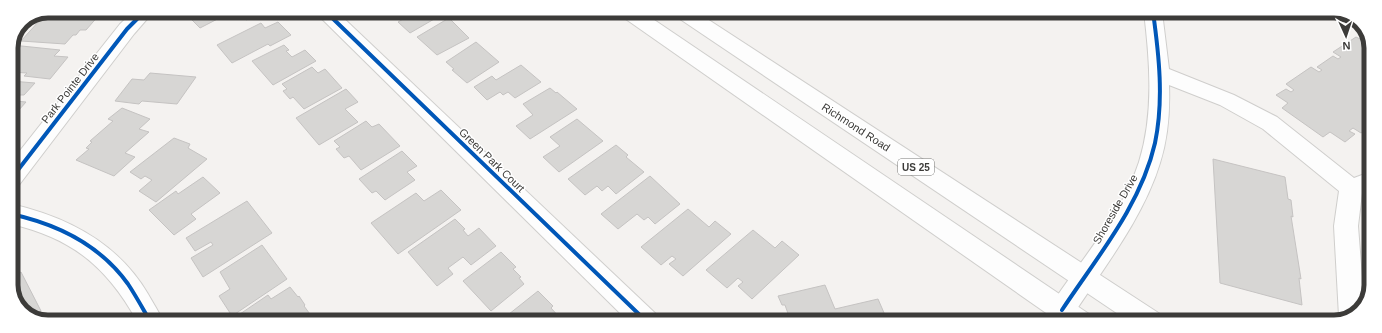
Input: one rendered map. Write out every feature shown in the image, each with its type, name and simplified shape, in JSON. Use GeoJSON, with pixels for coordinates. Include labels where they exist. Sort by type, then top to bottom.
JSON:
{"type":"FeatureCollection","features":[{"type":"Feature","properties":{"kind":"main road","name":"Park Pointe Drive"},"geometry":{"type":"LineString","coordinates":[[18,169],[127,29],[138,18]]}},
{"type":"Feature","properties":{"kind":"main road","name":"Green Park Court"},"geometry":{"type":"LineString","coordinates":[[332,18],[640,315]]}},
{"type":"Feature","properties":{"kind":"main road"},"geometry":{"type":"LineString","coordinates":[[637,18],[1070,315]]}},
{"type":"Feature","properties":{"kind":"main road","name":"Richmond Road"},"geometry":{"type":"LineString","coordinates":[[692,18],[1141,315]]}},
{"type":"Feature","properties":{"kind":"main road","name":"Shoreside Drive"},"geometry":{"type":"LineString","coordinates":[[1062,310],[1116,228],[1131,203],[1145,174],[1156,137],[1160,110],[1160,73],[1153,18]]}},
{"type":"Feature","properties":{"kind":"main road"},"geometry":{"type":"LineString","coordinates":[[1160,73],[1227,100],[1270,123],[1361,184],[1346,226],[1352,309]]}},
{"type":"Feature","properties":{"kind":"main road"},"geometry":{"type":"LineString","coordinates":[[18,216],[62,229],[87,244],[106,260],[125,280],[146,315]]}},
{"type":"Feature","properties":{"kind":"building"},"geometry":{"type":"Polygon","coordinates":[[[96,18],[86,30],[80,30],[65,44],[21,41],[41,19],[96,18]]]}},
{"type":"Feature","properties":{"kind":"building"},"geometry":{"type":"Polygon","coordinates":[[[190,18],[219,18],[200,28],[190,18]]]}},
{"type":"Feature","properties":{"kind":"building"},"geometry":{"type":"Polygon","coordinates":[[[405,18],[436,18],[410,33],[398,22],[405,18]]]}},
{"type":"Feature","properties":{"kind":"building"},"geometry":{"type":"Polygon","coordinates":[[[449,18],[469,38],[437,55],[417,37],[449,18]]]}},
{"type":"Feature","properties":{"kind":"building"},"geometry":{"type":"Polygon","coordinates":[[[278,22],[291,35],[270,46],[268,44],[232,63],[217,45],[261,23],[265,28],[278,22]]]}},
{"type":"Feature","properties":{"kind":"building"},"geometry":{"type":"Polygon","coordinates":[[[1356,37],[1363,40],[1364,46],[1364,131],[1361,133],[1353,128],[1349,131],[1355,134],[1345,142],[1330,132],[1323,137],[1282,108],[1288,103],[1276,95],[1286,89],[1291,92],[1294,90],[1286,84],[1311,67],[1319,72],[1322,70],[1317,67],[1333,56],[1338,59],[1341,57],[1333,52],[1356,37]]]}},
{"type":"Feature","properties":{"kind":"building"},"geometry":{"type":"Polygon","coordinates":[[[476,42],[499,62],[467,83],[452,70],[454,69],[446,62],[476,42]]]}},
{"type":"Feature","properties":{"kind":"building"},"geometry":{"type":"Polygon","coordinates":[[[284,45],[289,50],[286,51],[292,57],[305,50],[316,61],[273,85],[252,61],[284,45]]]}},
{"type":"Feature","properties":{"kind":"building"},"geometry":{"type":"Polygon","coordinates":[[[18,46],[60,50],[54,56],[68,57],[50,79],[24,76],[27,73],[18,72],[18,46]]]}},
{"type":"Feature","properties":{"kind":"building"},"geometry":{"type":"Polygon","coordinates":[[[521,65],[541,82],[515,98],[508,92],[503,95],[500,92],[487,100],[474,87],[492,76],[496,80],[521,65]]]}},
{"type":"Feature","properties":{"kind":"building"},"geometry":{"type":"Polygon","coordinates":[[[312,67],[318,73],[325,69],[342,88],[304,109],[293,97],[290,99],[283,91],[287,89],[282,84],[312,67]]]}},
{"type":"Feature","properties":{"kind":"building"},"geometry":{"type":"Polygon","coordinates":[[[150,73],[196,77],[177,104],[142,101],[139,104],[115,101],[132,79],[144,80],[150,73]]]}},
{"type":"Feature","properties":{"kind":"building"},"geometry":{"type":"Polygon","coordinates":[[[18,82],[35,83],[24,95],[20,95],[18,97],[18,82]]]}},
{"type":"Feature","properties":{"kind":"building"},"geometry":{"type":"Polygon","coordinates":[[[550,88],[577,109],[530,139],[516,126],[533,115],[523,104],[550,88]]]}},
{"type":"Feature","properties":{"kind":"building"},"geometry":{"type":"Polygon","coordinates":[[[346,89],[358,102],[345,109],[358,122],[319,145],[296,118],[346,89]]]}},
{"type":"Feature","properties":{"kind":"building"},"geometry":{"type":"Polygon","coordinates":[[[18,101],[26,102],[18,111],[18,101]]]}},
{"type":"Feature","properties":{"kind":"building"},"geometry":{"type":"Polygon","coordinates":[[[122,108],[150,119],[139,129],[149,132],[125,153],[135,157],[114,176],[76,160],[89,149],[86,148],[92,142],[90,141],[113,121],[108,119],[122,108]]]}},
{"type":"Feature","properties":{"kind":"building"},"geometry":{"type":"Polygon","coordinates":[[[577,119],[603,141],[559,172],[543,157],[560,146],[550,137],[577,119]]]}},
{"type":"Feature","properties":{"kind":"building"},"geometry":{"type":"Polygon","coordinates":[[[366,121],[372,127],[379,124],[400,146],[361,170],[349,156],[344,158],[336,149],[340,147],[334,141],[366,121]]]}},
{"type":"Feature","properties":{"kind":"building"},"geometry":{"type":"Polygon","coordinates":[[[174,138],[190,144],[188,148],[207,159],[156,202],[139,191],[152,180],[145,176],[141,179],[130,172],[174,138]]]}},
{"type":"Feature","properties":{"kind":"building"},"geometry":{"type":"Polygon","coordinates":[[[616,145],[628,155],[626,157],[644,172],[616,194],[608,186],[602,191],[597,186],[585,195],[568,179],[616,145]]]}},
{"type":"Feature","properties":{"kind":"building"},"geometry":{"type":"Polygon","coordinates":[[[402,151],[417,166],[407,172],[415,180],[385,200],[376,191],[372,193],[359,179],[402,151]]]}},
{"type":"Feature","properties":{"kind":"building"},"geometry":{"type":"Polygon","coordinates":[[[1213,159],[1285,177],[1288,199],[1291,200],[1293,217],[1291,216],[1301,279],[1299,278],[1302,305],[1220,283],[1213,159]]]}},
{"type":"Feature","properties":{"kind":"building"},"geometry":{"type":"Polygon","coordinates":[[[650,176],[680,204],[655,224],[648,217],[644,220],[637,214],[618,229],[601,214],[650,176]]]}},
{"type":"Feature","properties":{"kind":"building"},"geometry":{"type":"Polygon","coordinates":[[[203,177],[220,193],[191,214],[196,219],[174,235],[149,210],[176,191],[178,194],[203,177]]]}},
{"type":"Feature","properties":{"kind":"building"},"geometry":{"type":"Polygon","coordinates":[[[441,190],[461,210],[398,254],[371,223],[416,193],[424,201],[441,190]]]}},
{"type":"Feature","properties":{"kind":"building"},"geometry":{"type":"Polygon","coordinates":[[[247,201],[272,233],[203,277],[191,258],[213,245],[211,242],[195,251],[186,238],[247,201]]]}},
{"type":"Feature","properties":{"kind":"building"},"geometry":{"type":"Polygon","coordinates":[[[688,209],[709,227],[715,221],[731,234],[683,276],[669,264],[676,259],[672,256],[661,265],[641,247],[688,209]]]}},
{"type":"Feature","properties":{"kind":"building"},"geometry":{"type":"Polygon","coordinates":[[[455,219],[465,229],[463,230],[468,236],[479,228],[496,246],[471,265],[463,257],[448,268],[453,274],[437,286],[408,252],[455,219]]]}},
{"type":"Feature","properties":{"kind":"building"},"geometry":{"type":"Polygon","coordinates":[[[753,230],[775,248],[782,241],[799,255],[752,299],[738,286],[743,282],[738,278],[727,288],[706,270],[753,230]]]}},
{"type":"Feature","properties":{"kind":"building"},"geometry":{"type":"Polygon","coordinates":[[[262,245],[287,279],[231,315],[219,296],[230,289],[220,272],[262,245]]]}},
{"type":"Feature","properties":{"kind":"building"},"geometry":{"type":"Polygon","coordinates":[[[501,252],[516,267],[513,269],[521,277],[519,278],[524,284],[491,311],[463,281],[501,252]]]}},
{"type":"Feature","properties":{"kind":"building"},"geometry":{"type":"Polygon","coordinates":[[[21,272],[41,311],[38,313],[30,309],[25,305],[20,297],[18,274],[21,272]]]}},
{"type":"Feature","properties":{"kind":"building"},"geometry":{"type":"Polygon","coordinates":[[[825,285],[835,309],[878,299],[885,315],[789,315],[785,305],[782,305],[778,296],[825,285]]]}},
{"type":"Feature","properties":{"kind":"building"},"geometry":{"type":"Polygon","coordinates":[[[290,287],[298,297],[299,296],[311,315],[240,314],[268,295],[271,299],[290,287]]]}},
{"type":"Feature","properties":{"kind":"building"},"geometry":{"type":"Polygon","coordinates":[[[538,291],[553,306],[551,308],[557,315],[508,315],[538,291]]]}},
{"type":"Feature","properties":{"kind":"cycle path"},"geometry":{"type":"LineString","coordinates":[[18,170],[127,29],[138,18]]}},
{"type":"Feature","properties":{"kind":"cycle path"},"geometry":{"type":"LineString","coordinates":[[332,18],[640,315]]}},
{"type":"Feature","properties":{"kind":"cycle path"},"geometry":{"type":"LineString","coordinates":[[1062,310],[1129,208],[1149,164],[1155,142],[1159,109],[1159,77],[1154,18]]}},
{"type":"Feature","properties":{"kind":"cycle path"},"geometry":{"type":"LineString","coordinates":[[18,216],[43,223],[74,236],[101,255],[113,266],[128,284],[147,315]]}}]}
